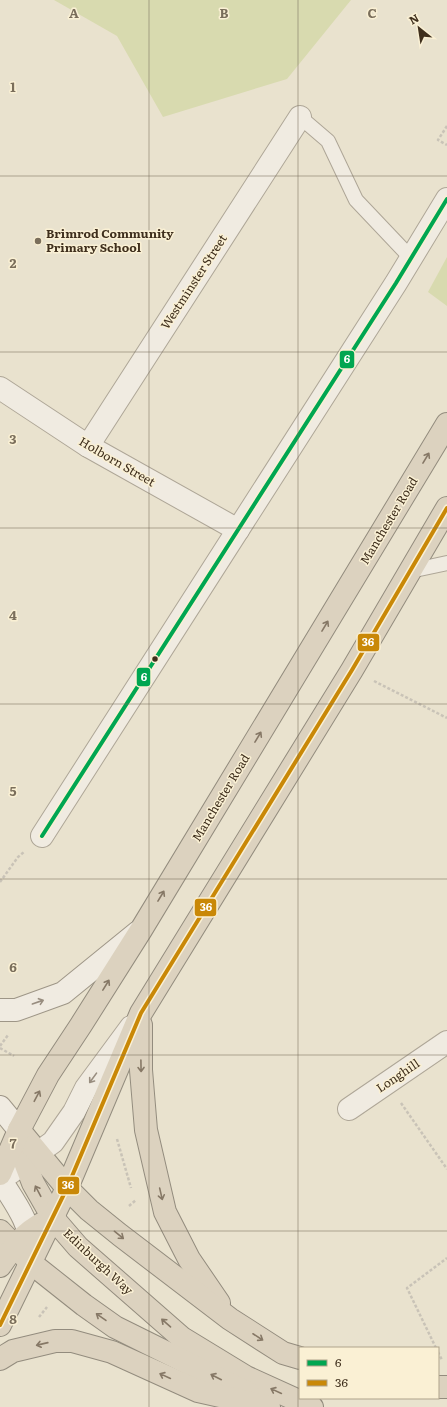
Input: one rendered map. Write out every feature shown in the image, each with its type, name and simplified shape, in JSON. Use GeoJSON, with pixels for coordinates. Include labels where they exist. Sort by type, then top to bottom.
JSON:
{"type":"FeatureCollection","features":[{"type":"Feature","properties":{"kind":"highway","name":"Manchester Road"},"geometry":{"type":"LineString","coordinates":[[0,1177],[19,1130],[48,1075],[141,930],[447,424]]}},
{"type":"Feature","properties":{"kind":"highway"},"geometry":{"type":"LineString","coordinates":[[0,1325],[67,1188],[141,1013],[352,670],[447,508]]}},
{"type":"Feature","properties":{"kind":"highway"},"geometry":{"type":"LineString","coordinates":[[141,1013],[141,1070],[146,1130],[165,1212],[189,1259],[230,1319]]}},
{"type":"Feature","properties":{"kind":"highway","name":"Edinburgh Way"},"geometry":{"type":"LineString","coordinates":[[19,1130],[32,1157],[89,1210],[124,1239],[230,1319],[283,1353],[299,1358]]}},
{"type":"Feature","properties":{"kind":"highway","name":"Edinburgh Way"},"geometry":{"type":"LineString","coordinates":[[32,1157],[33,1183],[52,1218],[78,1247],[100,1268],[182,1338],[246,1377],[312,1407]]}},
{"type":"Feature","properties":{"kind":"highway"},"geometry":{"type":"LineString","coordinates":[[0,1266],[14,1236],[52,1218],[89,1210]]}},
{"type":"Feature","properties":{"kind":"highway"},"geometry":{"type":"LineString","coordinates":[[14,1236],[31,1263],[84,1305],[115,1327],[276,1407]]}},
{"type":"Feature","properties":{"kind":"highway"},"geometry":{"type":"LineString","coordinates":[[0,1359],[13,1351],[55,1341],[72,1341],[112,1352],[198,1391],[269,1407]]}},
{"type":"Feature","properties":{"kind":"street","name":"Westminster Street"},"geometry":{"type":"LineString","coordinates":[[88,446],[300,117]]}},
{"type":"Feature","properties":{"kind":"street"},"geometry":{"type":"LineString","coordinates":[[42,836],[411,258],[447,199]]}},
{"type":"Feature","properties":{"kind":"street","name":"Holborn Street"},"geometry":{"type":"LineString","coordinates":[[0,388],[88,446],[238,530]]}},
{"type":"Feature","properties":{"kind":"street"},"geometry":{"type":"LineString","coordinates":[[0,1010],[16,1010],[63,993],[141,930]]}},
{"type":"Feature","properties":{"kind":"street"},"geometry":{"type":"LineString","coordinates":[[14,1236],[22,1214],[0,1177],[10,1173],[53,1142],[74,1112],[86,1088],[141,1013]]}},
{"type":"Feature","properties":{"kind":"street","name":"Longhill"},"geometry":{"type":"LineString","coordinates":[[349,1109],[447,1042]]}},
{"type":"Feature","properties":{"kind":"street"},"geometry":{"type":"LineString","coordinates":[[0,1107],[19,1130]]}},
{"type":"Feature","properties":{"kind":"lane"},"geometry":{"type":"LineString","coordinates":[[300,117],[328,141],[356,200],[411,258]]}},
{"type":"Feature","properties":{"kind":"lane"},"geometry":{"type":"LineString","coordinates":[[410,571],[447,563]]}},
{"type":"Feature","properties":{"kind":"path"},"geometry":{"type":"LineString","coordinates":[[447,126],[438,140],[447,145]]}},
{"type":"Feature","properties":{"kind":"path"},"geometry":{"type":"LineString","coordinates":[[352,670],[447,718]]}},
{"type":"Feature","properties":{"kind":"path"},"geometry":{"type":"LineString","coordinates":[[0,882],[18,857],[42,836]]}},
{"type":"Feature","properties":{"kind":"path"},"geometry":{"type":"LineString","coordinates":[[0,1048],[14,1056]]}},
{"type":"Feature","properties":{"kind":"path"},"geometry":{"type":"LineString","coordinates":[[387,1083],[447,1169]]}},
{"type":"Feature","properties":{"kind":"path"},"geometry":{"type":"LineString","coordinates":[[116,1138],[135,1200],[129,1206]]}},
{"type":"Feature","properties":{"kind":"path"},"geometry":{"type":"LineString","coordinates":[[436,1347],[407,1288],[447,1258]]}},
{"type":"Feature","properties":{"kind":"path"},"geometry":{"type":"LineString","coordinates":[[439,1354],[442,1360]]}},
{"type":"Feature","properties":{"kind":"green space"},"geometry":{"type":"Polygon","coordinates":[[[54,0],[351,0],[287,79],[163,117],[117,36],[54,0]]]}},
{"type":"Feature","properties":{"kind":"green space"},"geometry":{"type":"Polygon","coordinates":[[[447,257],[447,306],[428,292],[447,257]]]}},
{"type":"Feature","properties":{"kind":"transit line","name":"6"},"geometry":{"type":"LineString","coordinates":[[42,836],[396,283],[447,199]]}},
{"type":"Feature","properties":{"kind":"transit line","name":"36"},"geometry":{"type":"LineString","coordinates":[[0,1325],[67,1188],[141,1013],[352,670],[447,508]]}},
{"type":"Feature","properties":{"kind":"place","name":"Brimrod Community Primary School"},"geometry":{"type":"Point","coordinates":[38,241]}}]}
